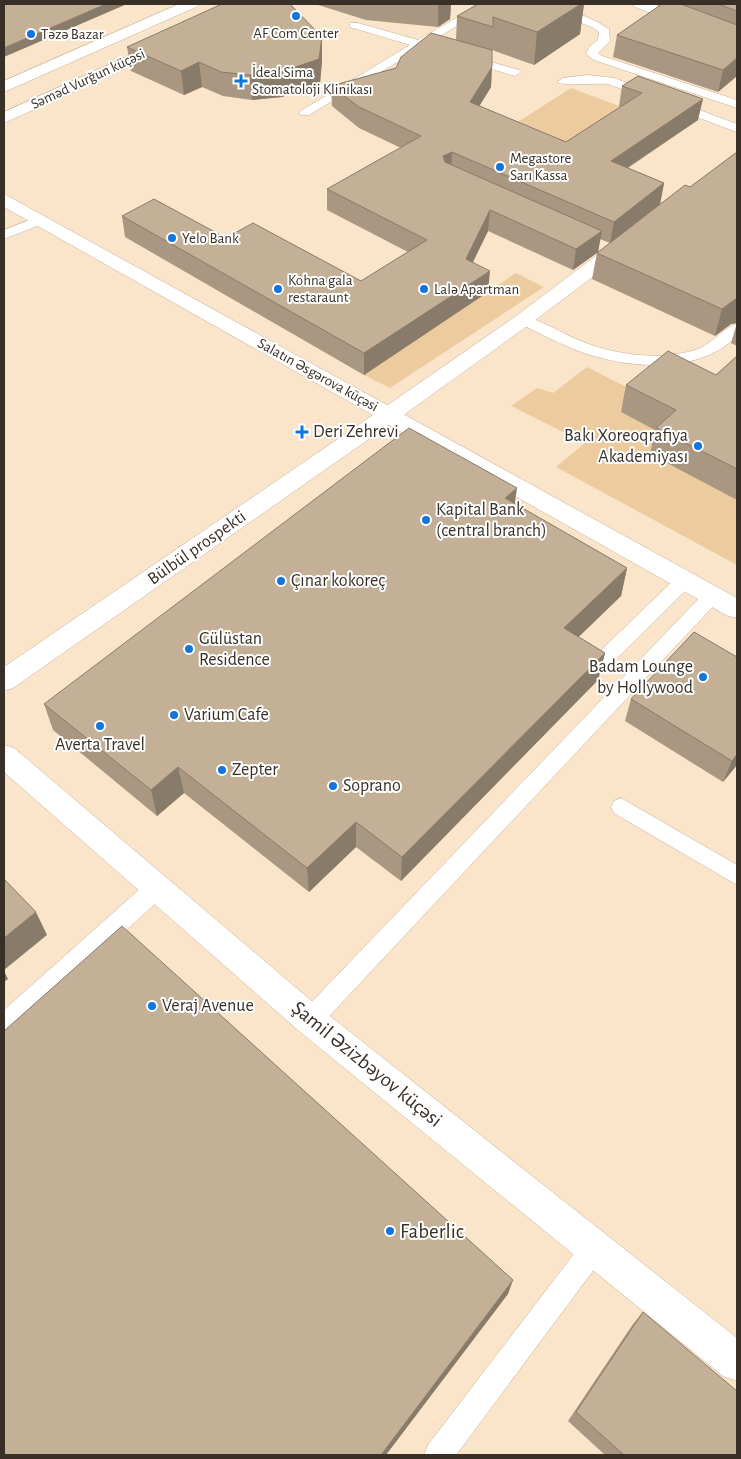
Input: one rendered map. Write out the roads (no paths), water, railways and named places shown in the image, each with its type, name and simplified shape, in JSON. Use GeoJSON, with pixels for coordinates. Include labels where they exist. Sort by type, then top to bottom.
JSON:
{"type":"FeatureCollection","features":[{"type":"Feature","properties":{"kind":"main road","name":"Səməd Vurğun küçəsi"},"geometry":{"type":"LineString","coordinates":[[4,87],[191,4]]}},
{"type":"Feature","properties":{"kind":"main road"},"geometry":{"type":"LineString","coordinates":[[640,4],[737,41]]}},
{"type":"Feature","properties":{"kind":"main road","name":"Səməd Vurğun küçəsi"},"geometry":{"type":"LineString","coordinates":[[4,118],[174,40]]}},
{"type":"Feature","properties":{"kind":"main road","name":"Salatın Əsgərova küçəsi"},"geometry":{"type":"LineString","coordinates":[[4,200],[737,609]]}},
{"type":"Feature","properties":{"kind":"main road","name":"Bülbül prospekti"},"geometry":{"type":"LineString","coordinates":[[4,681],[523,320],[636,234]]}},
{"type":"Feature","properties":{"kind":"main road","name":"Şamil Əzizbəyov küçəsi"},"geometry":{"type":"LineString","coordinates":[[4,756],[310,1020],[737,1362]]}},
{"type":"Feature","properties":{"kind":"lane"},"geometry":{"type":"LineString","coordinates":[[304,112],[488,4]]}},
{"type":"Feature","properties":{"kind":"lane"},"geometry":{"type":"LineString","coordinates":[[538,4],[596,25],[605,31],[604,41],[593,49],[592,54],[598,58],[737,104]]}},
{"type":"Feature","properties":{"kind":"lane"},"geometry":{"type":"LineString","coordinates":[[354,25],[438,50]]}},
{"type":"Feature","properties":{"kind":"lane"},"geometry":{"type":"LineString","coordinates":[[458,56],[515,72]]}},
{"type":"Feature","properties":{"kind":"lane"},"geometry":{"type":"LineString","coordinates":[[562,82],[588,79],[610,81],[737,128]]}},
{"type":"Feature","properties":{"kind":"lane"},"geometry":{"type":"LineString","coordinates":[[4,235],[40,220]]}},
{"type":"Feature","properties":{"kind":"lane"},"geometry":{"type":"LineString","coordinates":[[596,244],[614,252]]}},
{"type":"Feature","properties":{"kind":"lane"},"geometry":{"type":"LineString","coordinates":[[523,320],[600,353],[631,359],[658,360],[701,353],[713,349],[737,328]]}},
{"type":"Feature","properties":{"kind":"lane"},"geometry":{"type":"LineString","coordinates":[[601,662],[685,580]]}},
{"type":"Feature","properties":{"kind":"lane"},"geometry":{"type":"LineString","coordinates":[[310,1020],[712,595]]}},
{"type":"Feature","properties":{"kind":"lane"},"geometry":{"type":"LineString","coordinates":[[621,807],[737,876]]}},
{"type":"Feature","properties":{"kind":"lane"},"geometry":{"type":"LineString","coordinates":[[4,1025],[158,887]]}},
{"type":"Feature","properties":{"kind":"lane"},"geometry":{"type":"LineString","coordinates":[[438,1455],[595,1247]]}},
{"type":"Feature","properties":{"kind":"place","name":"AF Com Center"},"geometry":{"type":"Point","coordinates":[296,16]}},
{"type":"Feature","properties":{"kind":"place","name":"Tәzә Bazar"},"geometry":{"type":"Point","coordinates":[31,34]}},
{"type":"Feature","properties":{"kind":"place","name":"İdeal Sima Stomatoloji Klinikası"},"geometry":{"type":"Point","coordinates":[241,81]}},
{"type":"Feature","properties":{"kind":"place","name":"Megastore Sarı Kassa"},"geometry":{"type":"Point","coordinates":[500,167]}},
{"type":"Feature","properties":{"kind":"place","name":"Yelo Bank"},"geometry":{"type":"Point","coordinates":[172,238]}},
{"type":"Feature","properties":{"kind":"place","name":"Kohna gala restaraunt"},"geometry":{"type":"Point","coordinates":[278,289]}},
{"type":"Feature","properties":{"kind":"place","name":"Lalә Apartman"},"geometry":{"type":"Point","coordinates":[424,289]}},
{"type":"Feature","properties":{"kind":"place","name":"Deri Zehrevi"},"geometry":{"type":"Point","coordinates":[302,432]}},
{"type":"Feature","properties":{"kind":"place","name":"Bakı Xoreoqrafiya Akademiyası"},"geometry":{"type":"Point","coordinates":[698,446]}},
{"type":"Feature","properties":{"kind":"place","name":"Kapital Bank (central branch)"},"geometry":{"type":"Point","coordinates":[426,520]}},
{"type":"Feature","properties":{"kind":"place","name":"Çınar kokoreç"},"geometry":{"type":"Point","coordinates":[281,581]}},
{"type":"Feature","properties":{"kind":"place","name":"Gülüstan Residence"},"geometry":{"type":"Point","coordinates":[189,649]}},
{"type":"Feature","properties":{"kind":"place","name":"Badam Lounge by Hollywood"},"geometry":{"type":"Point","coordinates":[703,677]}},
{"type":"Feature","properties":{"kind":"place","name":"Varium Cafe"},"geometry":{"type":"Point","coordinates":[174,715]}},
{"type":"Feature","properties":{"kind":"place","name":"Averta Travel"},"geometry":{"type":"Point","coordinates":[100,726]}},
{"type":"Feature","properties":{"kind":"place","name":"Zepter"},"geometry":{"type":"Point","coordinates":[222,770]}},
{"type":"Feature","properties":{"kind":"place","name":"Soprano"},"geometry":{"type":"Point","coordinates":[333,786]}},
{"type":"Feature","properties":{"kind":"place","name":"Veraj Avenue"},"geometry":{"type":"Point","coordinates":[152,1006]}},
{"type":"Feature","properties":{"kind":"place","name":"Faberlic"},"geometry":{"type":"Point","coordinates":[390,1231]}}]}
